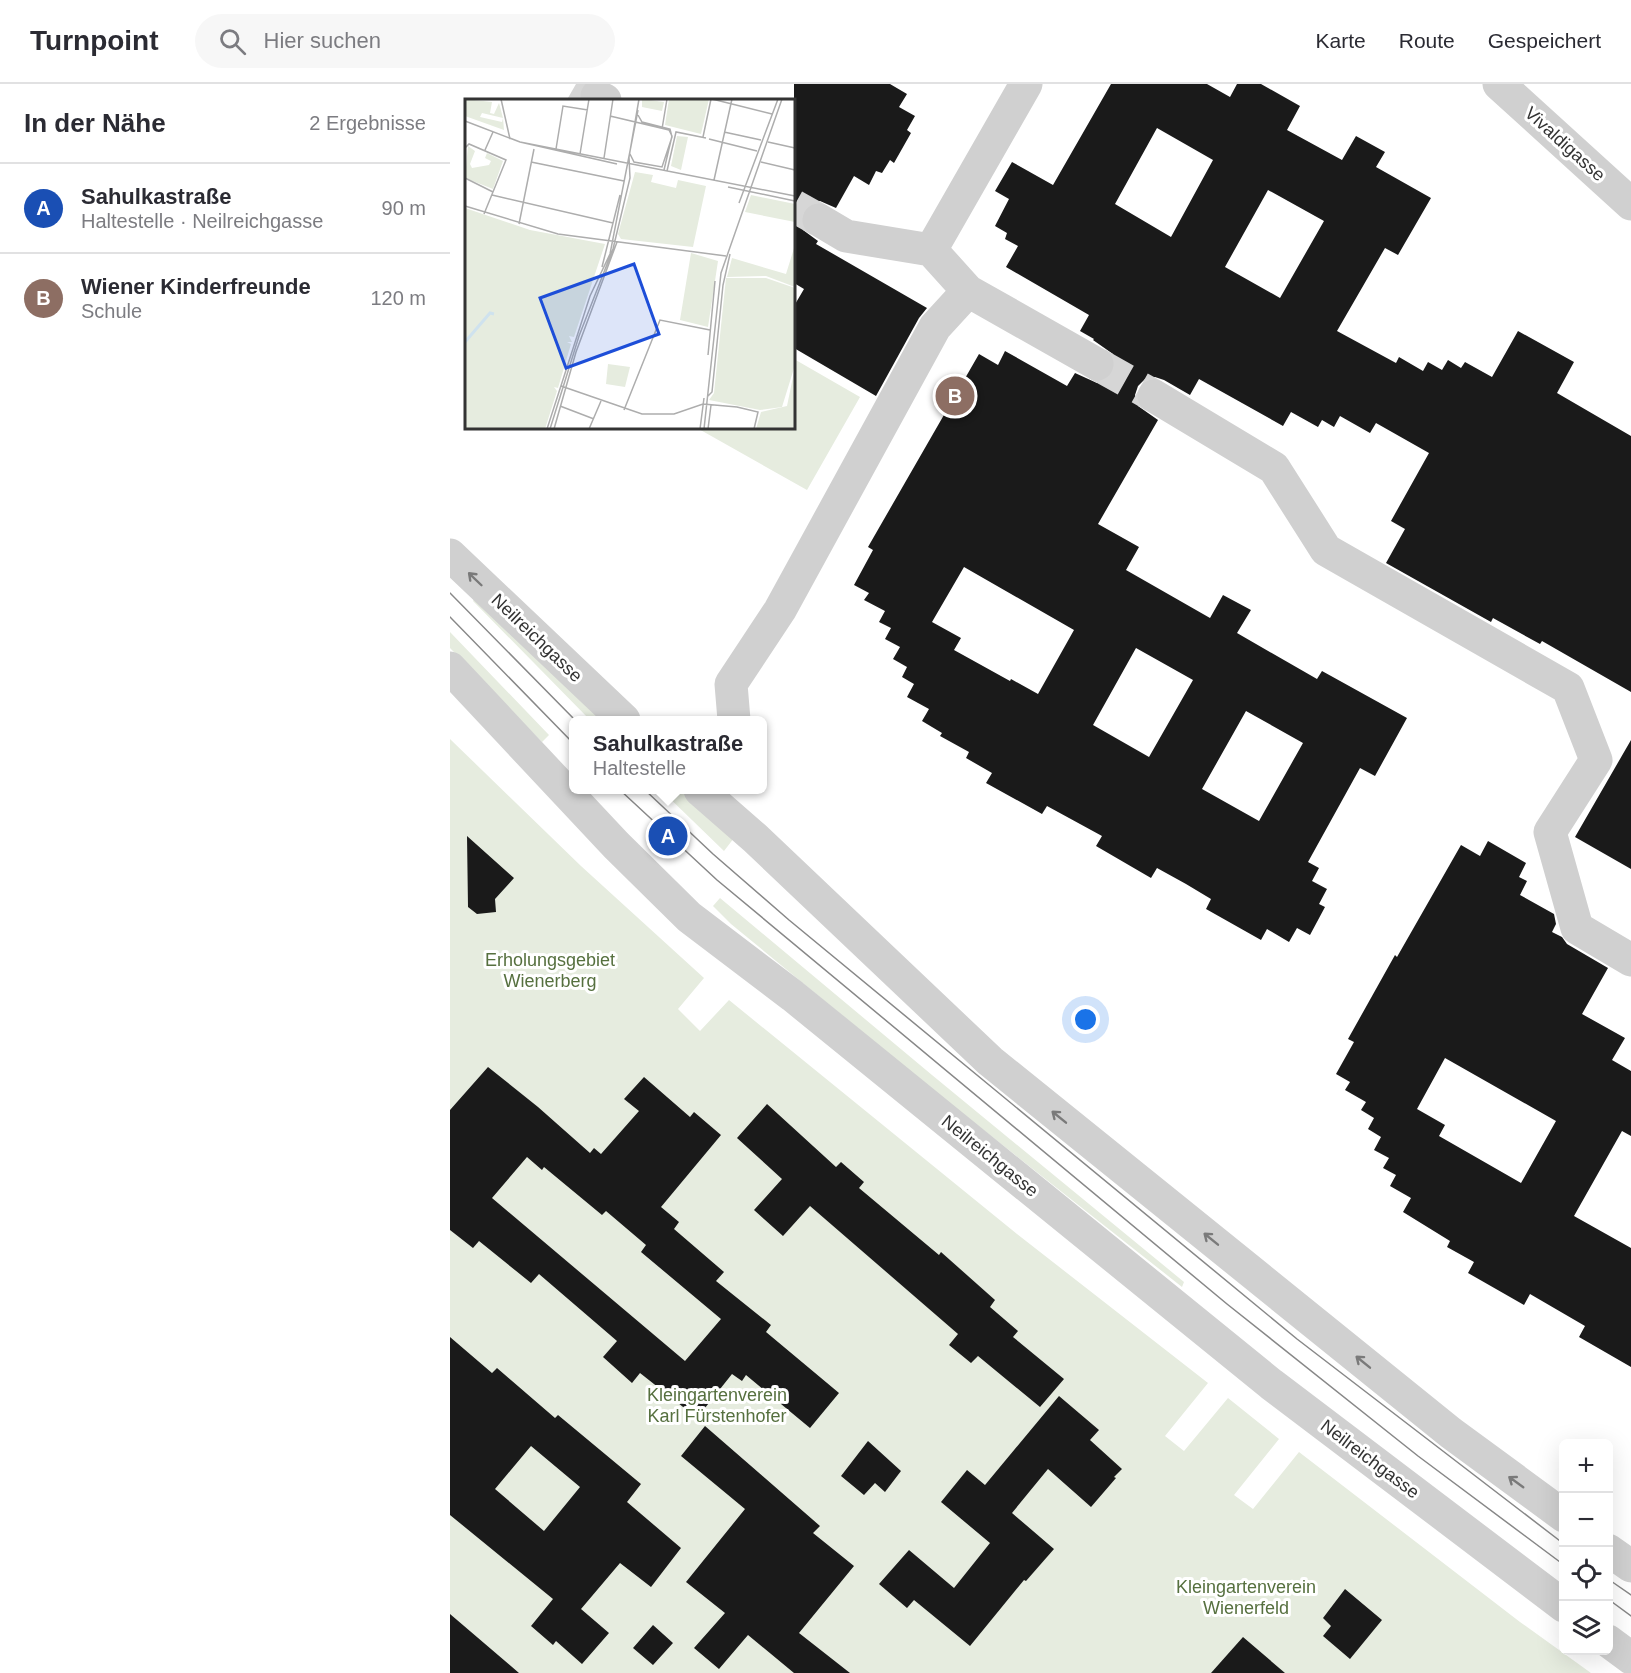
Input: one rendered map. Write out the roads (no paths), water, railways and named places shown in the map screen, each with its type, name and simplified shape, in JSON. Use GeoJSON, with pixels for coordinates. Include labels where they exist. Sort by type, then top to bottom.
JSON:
{"type":"FeatureCollection","features":[{"type":"Feature","properties":{"kind":"street"},"geometry":{"type":"LineString","coordinates":[[931,250],[1026,84]]}},
{"type":"Feature","properties":{"kind":"street","name":"Vivaldigasse"},"geometry":{"type":"LineString","coordinates":[[1500,84],[1631,204]]}},
{"type":"Feature","properties":{"kind":"street"},"geometry":{"type":"LineString","coordinates":[[819,220],[846,236],[931,250],[968,291],[1097,364]]}},
{"type":"Feature","properties":{"kind":"street"},"geometry":{"type":"LineString","coordinates":[[734,716],[731,684],[780,610],[935,327],[968,291]]}},
{"type":"Feature","properties":{"kind":"street"},"geometry":{"type":"LineString","coordinates":[[1154,396],[1274,468],[1326,550],[1568,688],[1596,760],[1550,832],[1577,928],[1631,960]]}},
{"type":"Feature","properties":{"kind":"street","name":"Neilreichgasse"},"geometry":{"type":"LineString","coordinates":[[450,555],[620,716]]}},
{"type":"Feature","properties":{"kind":"street","name":"Neilreichgasse"},"geometry":{"type":"LineString","coordinates":[[450,668],[616,845],[689,917],[793,996],[1271,1384],[1559,1603]]}},
{"type":"Feature","properties":{"kind":"street"},"geometry":{"type":"LineString","coordinates":[[714,794],[731,800],[990,1061],[1451,1433],[1559,1513]]}},
{"type":"Feature","properties":{"kind":"street"},"geometry":{"type":"LineString","coordinates":[[1613,1553],[1631,1566]]}},
{"type":"Feature","properties":{"kind":"street"},"geometry":{"type":"LineString","coordinates":[[1613,1645],[1631,1658]]}},
{"type":"Feature","properties":{"kind":"tunnel"},"geometry":{"type":"LineString","coordinates":[[576,84],[597,96]]}},
{"type":"Feature","properties":{"kind":"tunnel"},"geometry":{"type":"LineString","coordinates":[[795,207],[819,220]]}},
{"type":"Feature","properties":{"kind":"tunnel"},"geometry":{"type":"LineString","coordinates":[[1097,364],[1154,396]]}},
{"type":"Feature","properties":{"kind":"tram line"},"geometry":{"type":"LineString","coordinates":[[450,593],[571,716]]}},
{"type":"Feature","properties":{"kind":"tram line"},"geometry":{"type":"LineString","coordinates":[[450,617],[569,739]]}},
{"type":"Feature","properties":{"kind":"tram line"},"geometry":{"type":"LineString","coordinates":[[624,794],[717,880],[1227,1304],[1418,1456],[1559,1561]]}},
{"type":"Feature","properties":{"kind":"tram line"},"geometry":{"type":"LineString","coordinates":[[649,794],[713,854],[789,920],[1297,1339],[1559,1540]]}},
{"type":"Feature","properties":{"kind":"tram line"},"geometry":{"type":"LineString","coordinates":[[1613,1582],[1631,1595]]}},
{"type":"Feature","properties":{"kind":"tram line"},"geometry":{"type":"LineString","coordinates":[[1611,1601],[1631,1616]]}},
{"type":"Feature","properties":{"kind":"place","name":"Wiener Kinderfreunde"},"geometry":{"type":"Point","coordinates":[955,396]}},
{"type":"Feature","properties":{"kind":"place","name":"Sahulkastraße"},"geometry":{"type":"Point","coordinates":[668,836]}},
{"type":"Feature","properties":{"kind":"park label","name":"Erholungsgebiet Wienerberg"},"geometry":{"type":"Point","coordinates":[550,970]}},
{"type":"Feature","properties":{"kind":"park label","name":"Kleingartenverein Karl Fürstenhofer"},"geometry":{"type":"Point","coordinates":[717,1405]}},
{"type":"Feature","properties":{"kind":"park label","name":"Kleingartenverein Wienerfeld"},"geometry":{"type":"Point","coordinates":[1246,1597]}}]}
